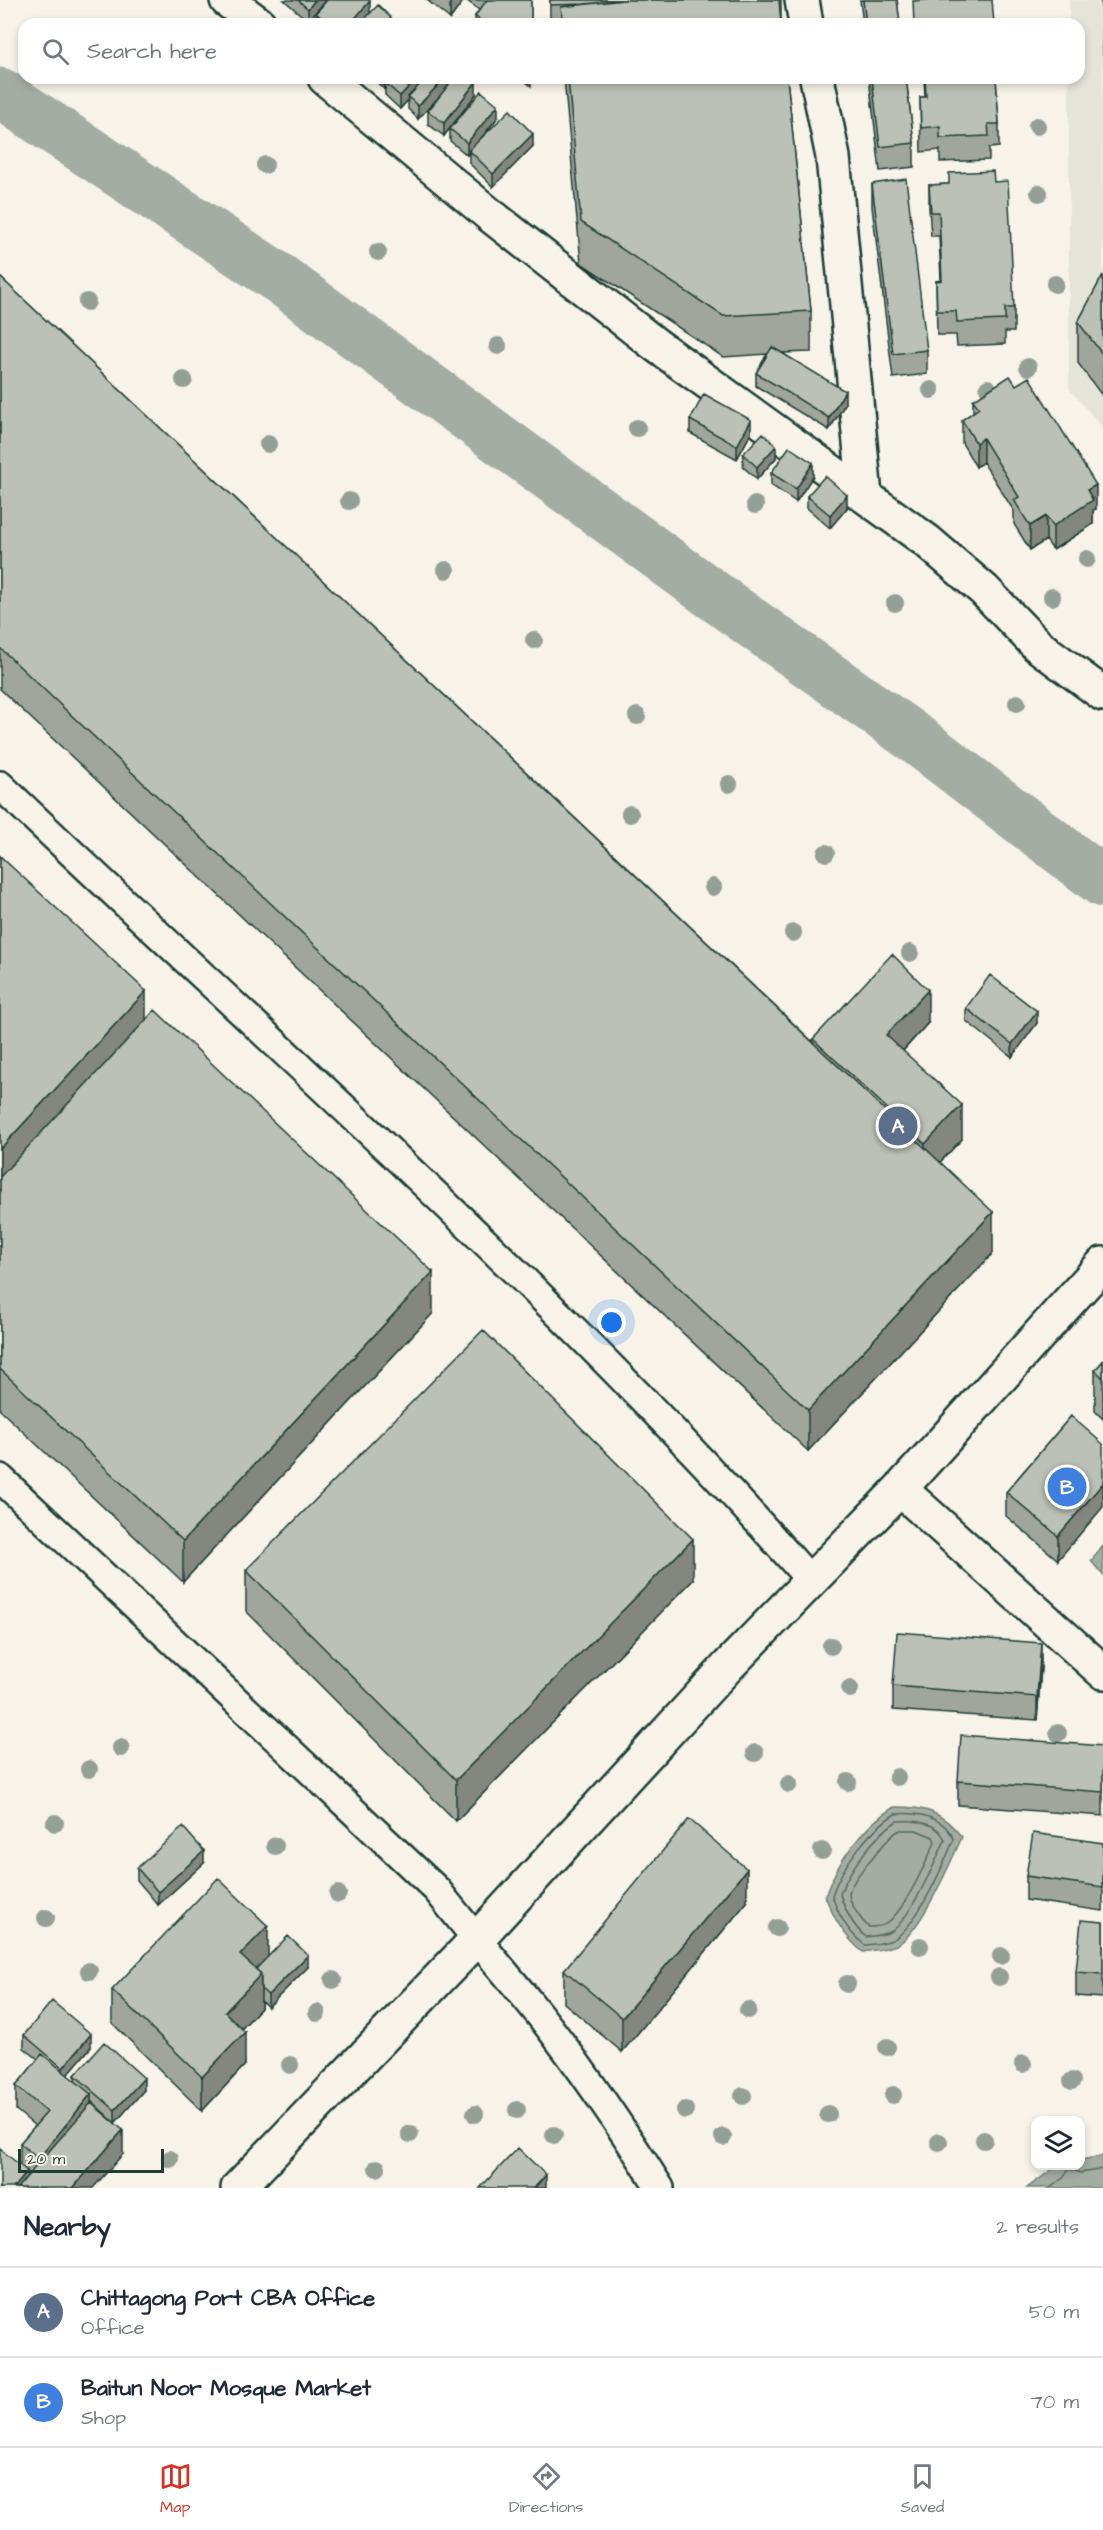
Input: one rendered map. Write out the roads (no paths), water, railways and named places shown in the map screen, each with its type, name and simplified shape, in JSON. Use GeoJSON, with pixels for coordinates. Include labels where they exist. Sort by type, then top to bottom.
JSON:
{"type":"FeatureCollection","features":[{"type":"Feature","properties":{"kind":"street"},"geometry":{"type":"LineString","coordinates":[[227,0],[251,18]]}},
{"type":"Feature","properties":{"kind":"street"},"geometry":{"type":"LineString","coordinates":[[802,0],[805,18]]}},
{"type":"Feature","properties":{"kind":"street"},"geometry":{"type":"LineString","coordinates":[[332,84],[490,215],[637,331],[927,541],[984,590],[1038,646],[1103,694]]}},
{"type":"Feature","properties":{"kind":"street"},"geometry":{"type":"LineString","coordinates":[[818,84],[833,157],[865,496]]}},
{"type":"Feature","properties":{"kind":"street"},"geometry":{"type":"LineString","coordinates":[[238,2188],[476,1940],[729,1665],[900,1489],[1103,1264]]}},
{"type":"Feature","properties":{"kind":"street"},"geometry":{"type":"LineString","coordinates":[[900,1489],[1103,1672]]}},
{"type":"Feature","properties":{"kind":"lane"},"geometry":{"type":"LineString","coordinates":[[0,785],[494,1250],[740,1500],[811,1581]]}},
{"type":"Feature","properties":{"kind":"lane"},"geometry":{"type":"LineString","coordinates":[[0,1478],[437,1890],[531,2004],[604,2100],[660,2188]]}},
{"type":"Feature","properties":{"kind":"water"},"geometry":{"type":"Polygon","coordinates":[[[1103,1546],[1103,1575],[1091,1561],[1103,1546]]]}},
{"type":"Feature","properties":{"kind":"water"},"geometry":{"type":"Polygon","coordinates":[[[894,1807],[932,1812],[947,1821],[962,1837],[927,1909],[909,1935],[892,1947],[863,1952],[840,1927],[825,1896],[836,1870],[852,1846],[872,1824],[894,1807]]]}},
{"type":"Feature","properties":{"kind":"water"},"geometry":{"type":"Polygon","coordinates":[[[1103,2156],[1103,2188],[1027,2188],[1052,2170],[1085,2170],[1085,2159],[1103,2156]]]}},
{"type":"Feature","properties":{"kind":"waterway"},"geometry":{"type":"LineString","coordinates":[[0,93],[280,279],[735,611],[916,739],[1103,882]]}},
{"type":"Feature","properties":{"kind":"place","name":"Chittagong Port CBA Office"},"geometry":{"type":"Point","coordinates":[898,1126]}},
{"type":"Feature","properties":{"kind":"place","name":"Baitun Noor Mosque Market"},"geometry":{"type":"Point","coordinates":[1067,1487]}}]}
